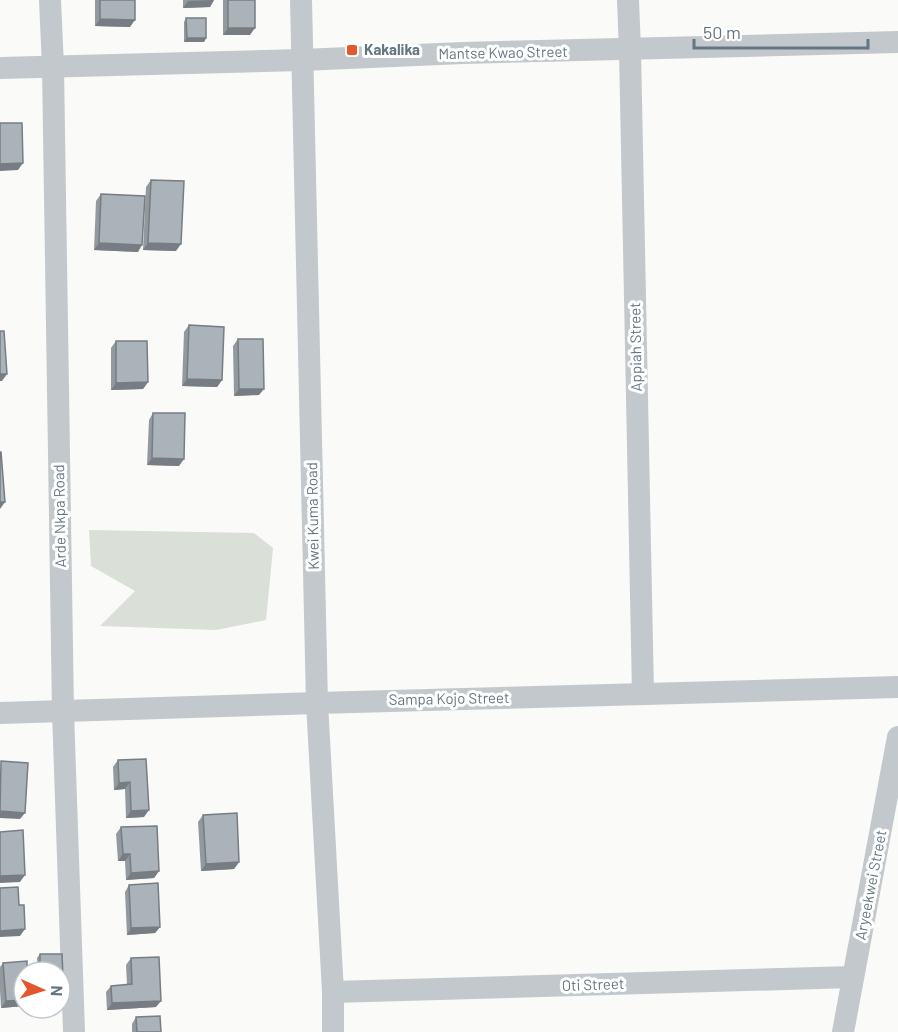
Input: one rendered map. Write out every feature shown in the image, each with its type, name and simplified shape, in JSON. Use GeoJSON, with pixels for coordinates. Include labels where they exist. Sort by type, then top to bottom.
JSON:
{"type":"FeatureCollection","features":[{"type":"Feature","properties":{"kind":"street","name":"Arde Nkpa Road"},"geometry":{"type":"LineString","coordinates":[[50,0],[63,712],[74,1032]]}},
{"type":"Feature","properties":{"kind":"street","name":"Kwei Kuma Road"},"geometry":{"type":"LineString","coordinates":[[301,0],[317,703],[333,992],[333,1032]]}},
{"type":"Feature","properties":{"kind":"street","name":"Appiah Street"},"geometry":{"type":"LineString","coordinates":[[628,0],[642,694]]}},
{"type":"Feature","properties":{"kind":"street","name":"Mantse Kwao Street"},"geometry":{"type":"LineString","coordinates":[[0,68],[898,42]]}},
{"type":"Feature","properties":{"kind":"street","name":"Sampa Kojo Street"},"geometry":{"type":"LineString","coordinates":[[0,713],[898,687]]}},
{"type":"Feature","properties":{"kind":"street","name":"Aryeekwei Street"},"geometry":{"type":"LineString","coordinates":[[843,1032],[898,737]]}},
{"type":"Feature","properties":{"kind":"street","name":"Oti Street"},"geometry":{"type":"LineString","coordinates":[[333,992],[854,977]]}},
{"type":"Feature","properties":{"kind":"shaded area"},"geometry":{"type":"Polygon","coordinates":[[[89,530],[254,533],[273,548],[266,620],[216,630],[100,626],[135,591],[91,566],[89,530]]]}},
{"type":"Feature","properties":{"kind":"building"},"geometry":{"type":"Polygon","coordinates":[[[100,0],[135,0],[135,20],[100,19],[100,0]]]}},
{"type":"Feature","properties":{"kind":"building"},"geometry":{"type":"Polygon","coordinates":[[[228,0],[255,0],[255,28],[228,28],[228,0]]]}},
{"type":"Feature","properties":{"kind":"building"},"geometry":{"type":"Polygon","coordinates":[[[186,18],[206,18],[206,38],[187,38],[186,18]]]}},
{"type":"Feature","properties":{"kind":"building"},"geometry":{"type":"Polygon","coordinates":[[[0,123],[22,123],[23,163],[0,164],[0,123]]]}},
{"type":"Feature","properties":{"kind":"building"},"geometry":{"type":"Polygon","coordinates":[[[151,180],[184,181],[181,244],[148,243],[151,180]]]}},
{"type":"Feature","properties":{"kind":"building"},"geometry":{"type":"Polygon","coordinates":[[[101,194],[145,196],[142,245],[99,243],[101,194]]]}},
{"type":"Feature","properties":{"kind":"building"},"geometry":{"type":"Polygon","coordinates":[[[189,325],[224,327],[222,380],[187,379],[189,325]]]}},
{"type":"Feature","properties":{"kind":"building"},"geometry":{"type":"Polygon","coordinates":[[[0,331],[4,331],[7,374],[0,374],[0,331]]]}},
{"type":"Feature","properties":{"kind":"building"},"geometry":{"type":"Polygon","coordinates":[[[238,339],[263,339],[264,389],[239,389],[238,339]]]}},
{"type":"Feature","properties":{"kind":"building"},"geometry":{"type":"Polygon","coordinates":[[[116,341],[147,341],[148,382],[116,383],[116,341]]]}},
{"type":"Feature","properties":{"kind":"building"},"geometry":{"type":"Polygon","coordinates":[[[153,413],[185,413],[184,459],[152,458],[153,413]]]}},
{"type":"Feature","properties":{"kind":"building"},"geometry":{"type":"Polygon","coordinates":[[[1,452],[5,502],[0,502],[1,452]]]}},
{"type":"Feature","properties":{"kind":"building"},"geometry":{"type":"Polygon","coordinates":[[[146,759],[149,810],[131,811],[130,782],[119,783],[118,760],[146,759]]]}},
{"type":"Feature","properties":{"kind":"building"},"geometry":{"type":"Polygon","coordinates":[[[1,761],[28,763],[25,813],[0,811],[1,761]]]}},
{"type":"Feature","properties":{"kind":"building"},"geometry":{"type":"Polygon","coordinates":[[[237,813],[239,862],[206,864],[203,815],[237,813]]]}},
{"type":"Feature","properties":{"kind":"building"},"geometry":{"type":"Polygon","coordinates":[[[157,826],[159,871],[131,873],[130,854],[123,854],[121,827],[157,826]]]}},
{"type":"Feature","properties":{"kind":"building"},"geometry":{"type":"Polygon","coordinates":[[[23,830],[25,875],[0,876],[0,832],[23,830]]]}},
{"type":"Feature","properties":{"kind":"building"},"geometry":{"type":"Polygon","coordinates":[[[158,883],[160,927],[131,928],[129,885],[158,883]]]}},
{"type":"Feature","properties":{"kind":"building"},"geometry":{"type":"Polygon","coordinates":[[[18,887],[19,905],[24,905],[25,929],[0,931],[0,888],[18,887]]]}},
{"type":"Feature","properties":{"kind":"building"},"geometry":{"type":"Polygon","coordinates":[[[40,954],[62,954],[62,960],[40,960],[40,954]]]}},
{"type":"Feature","properties":{"kind":"building"},"geometry":{"type":"Polygon","coordinates":[[[159,957],[161,1001],[112,1003],[111,986],[132,984],[131,958],[159,957]]]}},
{"type":"Feature","properties":{"kind":"building"},"geometry":{"type":"Polygon","coordinates":[[[12,962],[12,1001],[6,1001],[3,963],[12,962]]]}},
{"type":"Feature","properties":{"kind":"building"},"geometry":{"type":"Polygon","coordinates":[[[160,1016],[161,1032],[137,1032],[136,1017],[160,1016]]]}},
{"type":"Feature","properties":{"kind":"place","name":"Kakalika"},"geometry":{"type":"Point","coordinates":[352,50]}}]}
